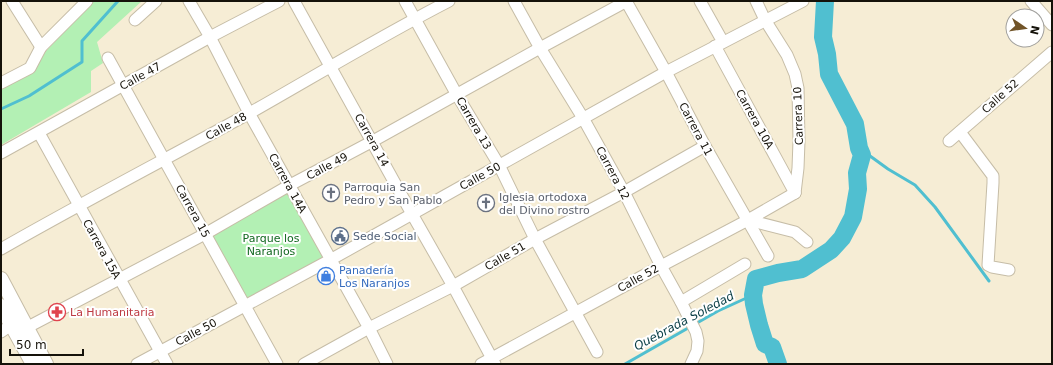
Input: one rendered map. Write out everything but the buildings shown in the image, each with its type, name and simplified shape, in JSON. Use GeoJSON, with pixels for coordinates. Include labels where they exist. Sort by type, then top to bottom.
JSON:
{"type":"FeatureCollection","features":[{"type":"Feature","properties":{"kind":"main road"},"geometry":{"type":"LineString","coordinates":[[1,279],[46,364]]}},
{"type":"Feature","properties":{"kind":"main road"},"geometry":{"type":"LineString","coordinates":[[1,306],[6,329],[33,364]]}},
{"type":"Feature","properties":{"kind":"street"},"geometry":{"type":"LineString","coordinates":[[12,1],[41,47]]}},
{"type":"Feature","properties":{"kind":"street"},"geometry":{"type":"LineString","coordinates":[[1,84],[30,68],[41,47],[87,1]]}},
{"type":"Feature","properties":{"kind":"street"},"geometry":{"type":"LineString","coordinates":[[136,20],[156,1]]}},
{"type":"Feature","properties":{"kind":"street","name":"Carrera 14A"},"geometry":{"type":"LineString","coordinates":[[189,1],[210,37],[249,114],[369,328],[387,364]]}},
{"type":"Feature","properties":{"kind":"street","name":"Calle 47"},"geometry":{"type":"LineString","coordinates":[[1,153],[210,37],[279,1]]}},
{"type":"Feature","properties":{"kind":"street","name":"Carrera 14"},"geometry":{"type":"LineString","coordinates":[[294,1],[453,286],[493,361]]}},
{"type":"Feature","properties":{"kind":"street","name":"Carrera 13"},"geometry":{"type":"LineString","coordinates":[[405,1],[457,95],[499,165],[535,239],[597,352]]}},
{"type":"Feature","properties":{"kind":"street","name":"Calle 48"},"geometry":{"type":"LineString","coordinates":[[1,249],[78,205],[249,114],[415,18],[449,1]]}},
{"type":"Feature","properties":{"kind":"street","name":"Carrera 12"},"geometry":{"type":"LineString","coordinates":[[514,1],[540,48],[583,118],[624,192],[696,332],[698,341],[697,351],[691,364]]}},
{"type":"Feature","properties":{"kind":"street","name":"Calle 49"},"geometry":{"type":"LineString","coordinates":[[26,328],[206,234],[290,185],[373,142],[626,1]]}},
{"type":"Feature","properties":{"kind":"street","name":"Carrera 11"},"geometry":{"type":"LineString","coordinates":[[626,1],[705,146],[768,256]]}},
{"type":"Feature","properties":{"kind":"street","name":"Carrera 10A"},"geometry":{"type":"LineString","coordinates":[[700,1],[719,44],[795,193]]}},
{"type":"Feature","properties":{"kind":"street","name":"Carrera 10"},"geometry":{"type":"LineString","coordinates":[[756,1],[765,20],[787,55],[795,74],[798,88],[799,141],[795,193]]}},
{"type":"Feature","properties":{"kind":"street","name":"Calle 50"},"geometry":{"type":"LineString","coordinates":[[137,364],[330,260],[666,72],[803,1]]}},
{"type":"Feature","properties":{"kind":"street"},"geometry":{"type":"LineString","coordinates":[[1031,1],[1052,25]]}},
{"type":"Feature","properties":{"kind":"street","name":"Calle 52"},"geometry":{"type":"LineString","coordinates":[[949,141],[1052,52]]}},
{"type":"Feature","properties":{"kind":"street","name":"Carrera 15"},"geometry":{"type":"LineString","coordinates":[[108,58],[277,364]]}},
{"type":"Feature","properties":{"kind":"street"},"geometry":{"type":"LineString","coordinates":[[960,132],[992,176],[993,183],[988,265],[1009,270]]}},
{"type":"Feature","properties":{"kind":"street","name":"Carrera 15A"},"geometry":{"type":"LineString","coordinates":[[39,133],[167,364]]}},
{"type":"Feature","properties":{"kind":"street","name":"Calle 51"},"geometry":{"type":"LineString","coordinates":[[304,364],[369,328],[453,286],[535,239],[624,192],[705,146]]}},
{"type":"Feature","properties":{"kind":"street","name":"Calle 52"},"geometry":{"type":"LineString","coordinates":[[481,364],[493,361],[576,312],[748,220],[795,193]]}},
{"type":"Feature","properties":{"kind":"street"},"geometry":{"type":"LineString","coordinates":[[748,220],[795,232],[807,242]]}},
{"type":"Feature","properties":{"kind":"street"},"geometry":{"type":"LineString","coordinates":[[681,302],[745,264]]}},
{"type":"Feature","properties":{"kind":"green space"},"geometry":{"type":"Polygon","coordinates":[[[94,1],[142,1],[97,42],[103,63],[91,71],[91,92],[1,145],[1,90],[34,71],[46,51],[94,1]]]}},
{"type":"Feature","properties":{"kind":"green space","name":"Parque los Naranjos"},"geometry":{"type":"Polygon","coordinates":[[[290,185],[330,260],[245,306],[205,234],[290,185]]]}},
{"type":"Feature","properties":{"kind":"waterway"},"geometry":{"type":"LineString","coordinates":[[1,109],[29,96],[82,62],[82,41],[118,1]]}},
{"type":"Feature","properties":{"kind":"waterway"},"geometry":{"type":"LineString","coordinates":[[778,364],[772,347],[765,344],[759,325],[753,295],[756,279],[802,269],[831,250],[842,238],[853,217],[858,189],[857,173],[862,155],[859,148],[855,124],[829,74],[827,54],[823,37],[825,1]]}},
{"type":"Feature","properties":{"kind":"waterway"},"geometry":{"type":"LineString","coordinates":[[859,148],[888,169],[915,185],[935,207],[989,281]]}},
{"type":"Feature","properties":{"kind":"waterway","name":"Quebrada Soledad"},"geometry":{"type":"LineString","coordinates":[[625,364],[718,311],[753,295]]}},
{"type":"Feature","properties":{"kind":"place","name":"Parroquia San Pedro y San Pablo"},"geometry":{"type":"Point","coordinates":[331,193]}},
{"type":"Feature","properties":{"kind":"place","name":"Iglesia ortodoxa del Divino rostro"},"geometry":{"type":"Point","coordinates":[486,203]}},
{"type":"Feature","properties":{"kind":"place","name":"Sede Social"},"geometry":{"type":"Point","coordinates":[340,236]}},
{"type":"Feature","properties":{"kind":"place","name":"Panadería Los Naranjos"},"geometry":{"type":"Point","coordinates":[326,276]}},
{"type":"Feature","properties":{"kind":"place","name":"La Humanitaria"},"geometry":{"type":"Point","coordinates":[57,312]}}]}
